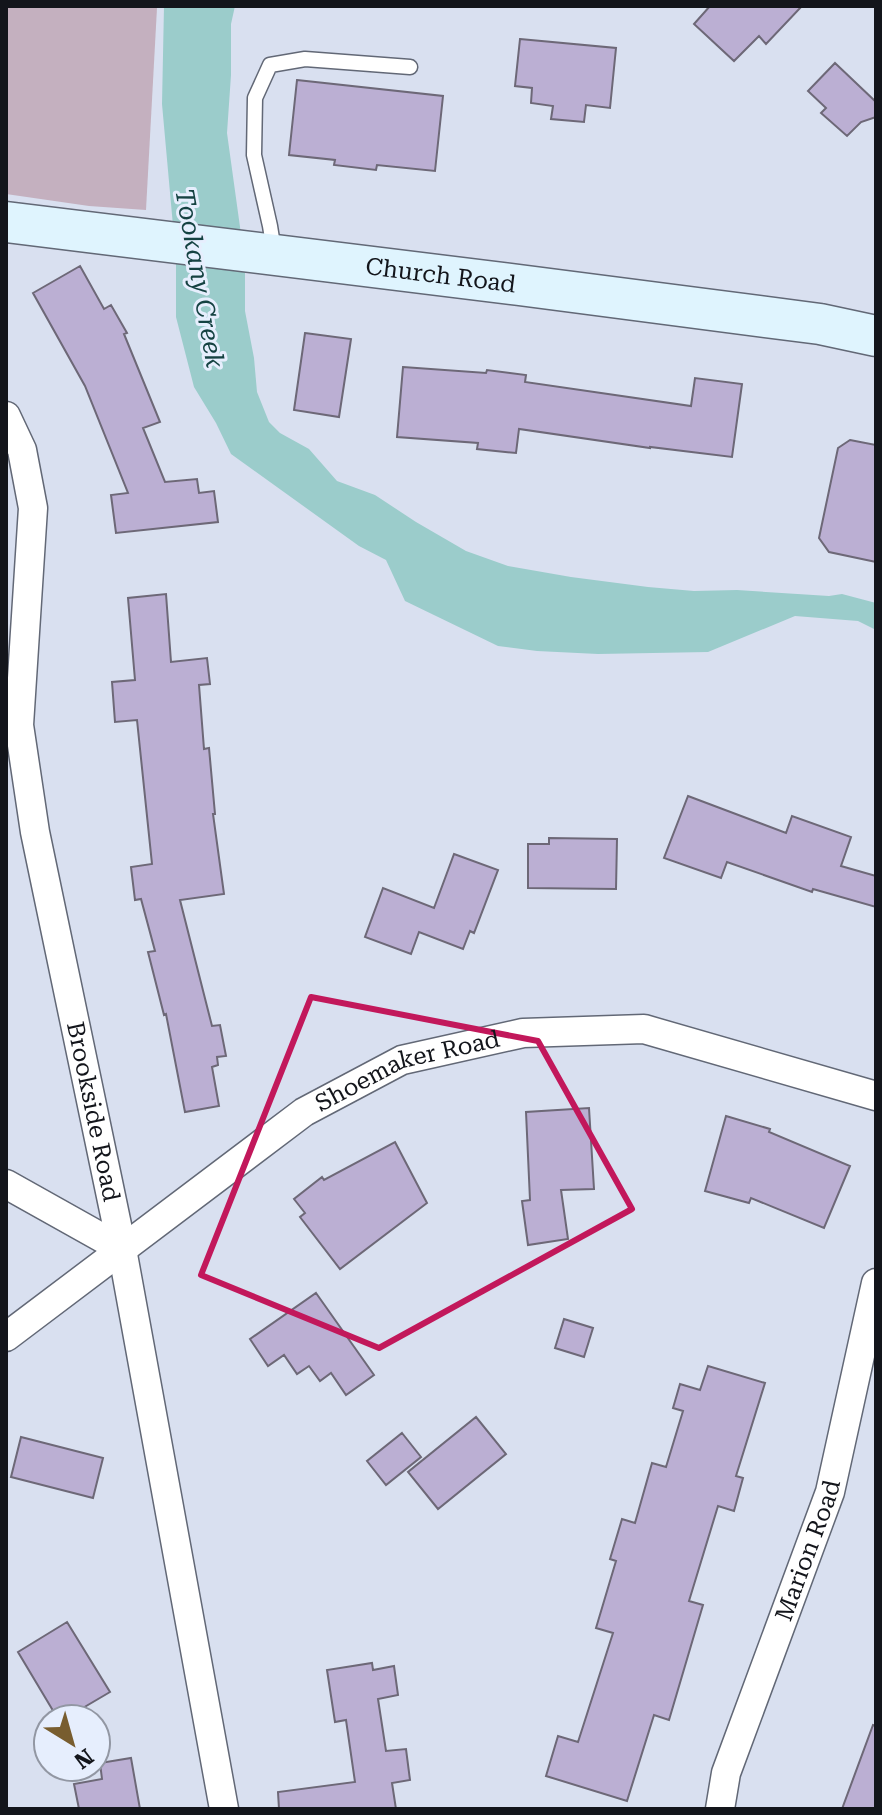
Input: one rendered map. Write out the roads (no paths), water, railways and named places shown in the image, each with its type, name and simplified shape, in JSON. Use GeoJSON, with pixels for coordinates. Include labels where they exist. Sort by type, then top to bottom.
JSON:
{"type":"FeatureCollection","features":[{"type":"Feature","properties":{"kind":"street","name":"Church Road"},"geometry":{"type":"LineString","coordinates":[[6,222],[820,324],[876,336]]}},
{"type":"Feature","properties":{"kind":"street","name":"Brookside Road"},"geometry":{"type":"LineString","coordinates":[[6,416],[22,450],[33,508],[19,725],[35,832],[122,1249],[224,1809]]}},
{"type":"Feature","properties":{"kind":"street","name":"Shoemaker Road"},"geometry":{"type":"LineString","coordinates":[[6,1337],[304,1112],[402,1060],[523,1033],[644,1029],[876,1096]]}},
{"type":"Feature","properties":{"kind":"street"},"geometry":{"type":"LineString","coordinates":[[6,1184],[122,1249]]}},
{"type":"Feature","properties":{"kind":"street","name":"Marion Road"},"geometry":{"type":"LineString","coordinates":[[720,1809],[726,1773],[830,1492],[876,1283]]}},
{"type":"Feature","properties":{"kind":"lane"},"geometry":{"type":"LineString","coordinates":[[260,253],[270,226],[254,155],[255,98],[270,65],[305,59],[410,67]]}},
{"type":"Feature","properties":{"kind":"water","name":"Tookany Creek"},"geometry":{"type":"Polygon","coordinates":[[[164,6],[235,6],[231,24],[227,133],[245,263],[245,311],[257,392],[269,422],[280,433],[309,449],[337,481],[375,495],[466,551],[508,566],[571,577],[694,591],[842,594],[876,603],[876,630],[858,621],[795,616],[708,652],[598,654],[498,646],[405,601],[386,560],[359,546],[231,454],[194,387],[176,317],[176,259],[162,104],[164,6]]]}}]}
